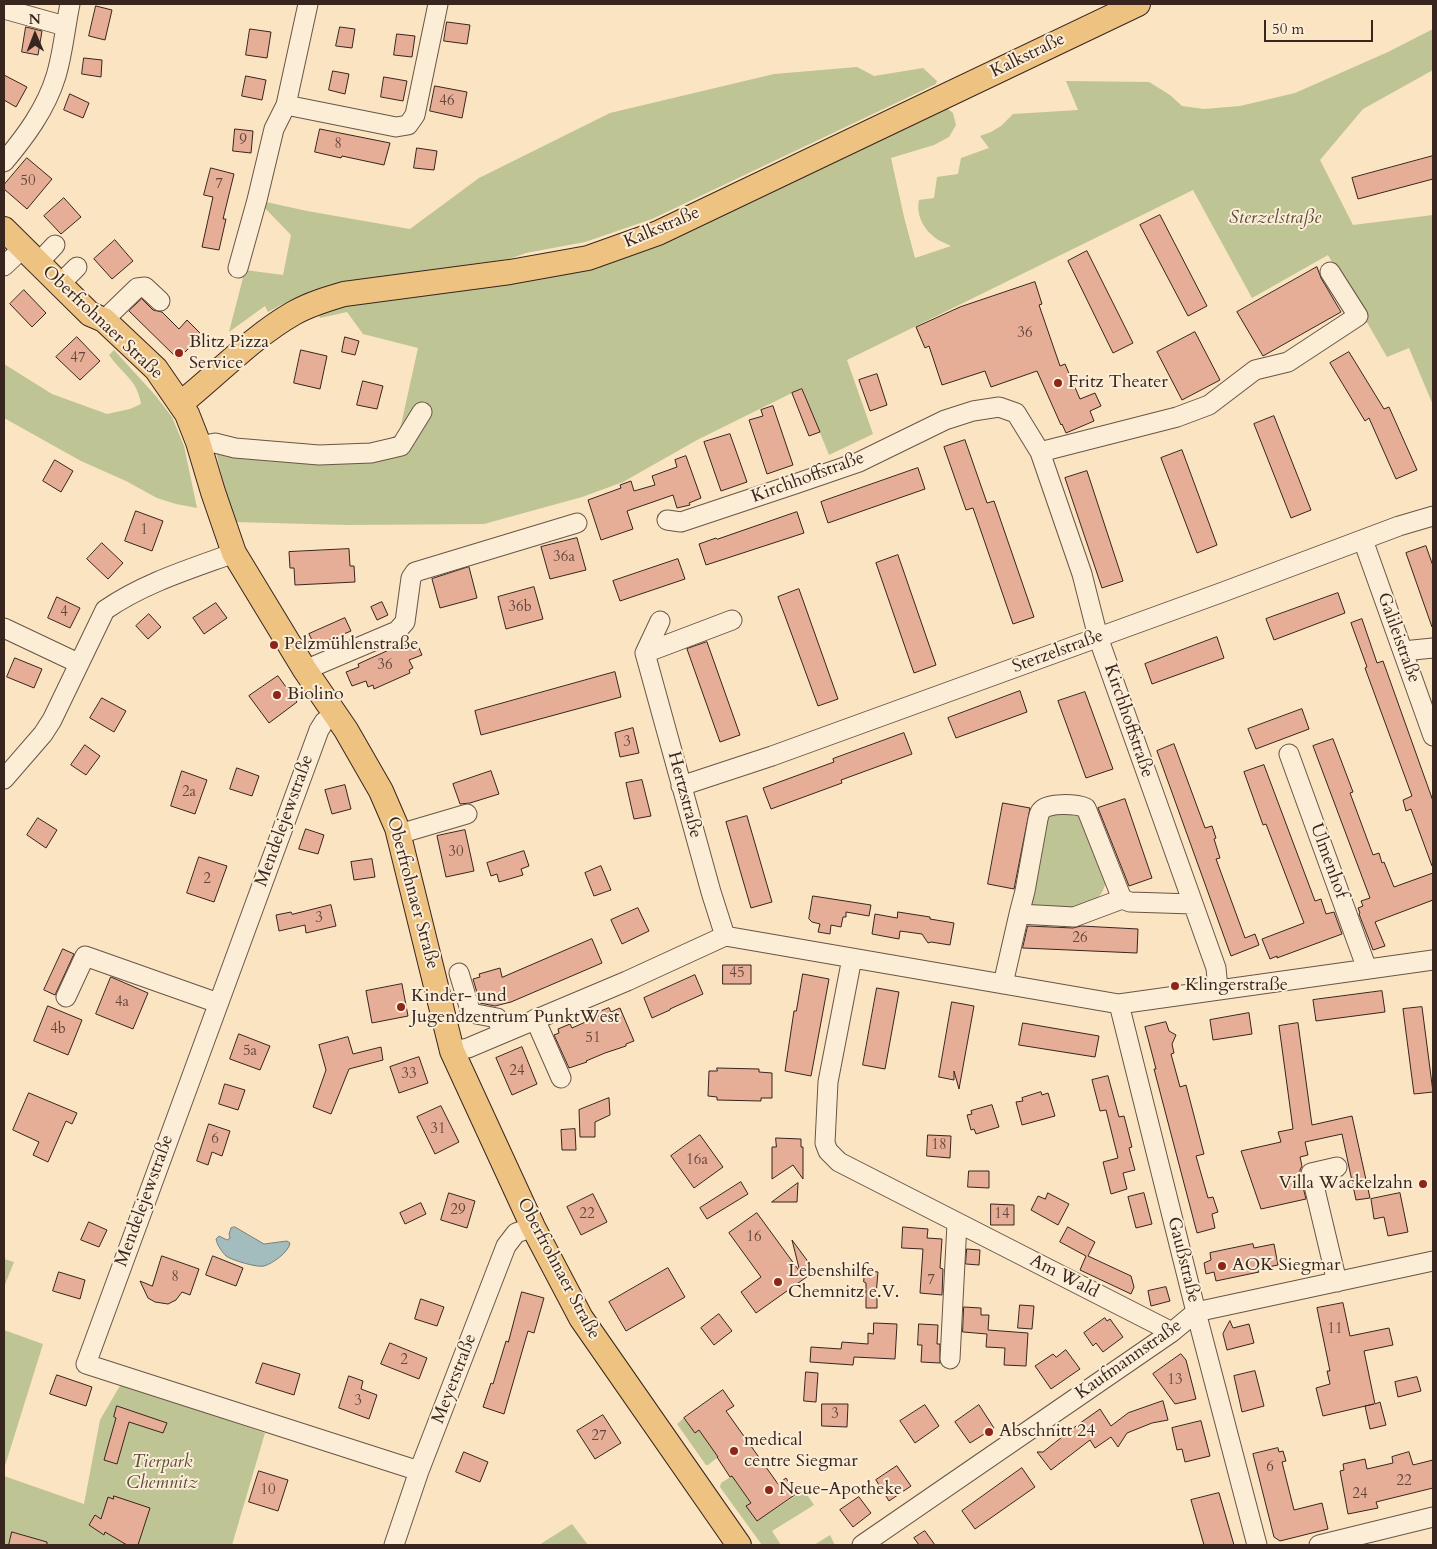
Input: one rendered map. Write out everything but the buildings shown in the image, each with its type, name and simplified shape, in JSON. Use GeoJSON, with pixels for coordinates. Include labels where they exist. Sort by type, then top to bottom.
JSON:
{"type":"FeatureCollection","features":[{"type":"Feature","properties":{"kind":"main road","name":"Kalkstraße"},"geometry":{"type":"LineString","coordinates":[[180,404],[260,336],[293,313],[318,302],[344,294],[510,272],[588,258],[649,236],[1138,4]]}},
{"type":"Feature","properties":{"kind":"main road","name":"Oberfrohnaer Straße"},"geometry":{"type":"LineString","coordinates":[[4,229],[90,314],[104,320],[156,369],[187,414],[234,553],[381,791],[399,834],[452,1051],[532,1227],[581,1318],[739,1545]]}},
{"type":"Feature","properties":{"kind":"street"},"geometry":{"type":"LineString","coordinates":[[4,162],[38,116],[56,77],[70,4]]}},
{"type":"Feature","properties":{"kind":"street"},"geometry":{"type":"LineString","coordinates":[[238,268],[274,129],[286,105],[308,4]]}},
{"type":"Feature","properties":{"kind":"street"},"geometry":{"type":"LineString","coordinates":[[286,105],[396,127],[408,125],[415,115],[438,4]]}},
{"type":"Feature","properties":{"kind":"street"},"geometry":{"type":"LineString","coordinates":[[4,9],[65,26]]}},
{"type":"Feature","properties":{"kind":"street"},"geometry":{"type":"LineString","coordinates":[[4,266],[55,245]]}},
{"type":"Feature","properties":{"kind":"street"},"geometry":{"type":"LineString","coordinates":[[60,284],[77,267]]}},
{"type":"Feature","properties":{"kind":"street"},"geometry":{"type":"LineString","coordinates":[[1040,452],[1177,417],[1209,405],[1255,370],[1288,362],[1358,316],[1330,272]]}},
{"type":"Feature","properties":{"kind":"street"},"geometry":{"type":"LineString","coordinates":[[104,320],[137,288],[145,287],[160,301]]}},
{"type":"Feature","properties":{"kind":"street","name":"Kirchhoffstraße"},"geometry":{"type":"LineString","coordinates":[[667,520],[682,522],[832,472],[858,462],[945,420],[973,411],[999,407],[1016,413],[1040,452],[1082,574],[1098,637],[1216,968],[1218,989]]}},
{"type":"Feature","properties":{"kind":"street"},"geometry":{"type":"LineString","coordinates":[[202,456],[215,443],[234,448],[318,455],[371,453],[402,446],[422,412]]}},
{"type":"Feature","properties":{"kind":"street","name":"Sterzelstraße"},"geometry":{"type":"LineString","coordinates":[[682,786],[772,756],[1399,526],[1433,516]]}},
{"type":"Feature","properties":{"kind":"street"},"geometry":{"type":"LineString","coordinates":[[305,670],[397,631],[405,622],[411,578],[415,572],[577,523]]}},
{"type":"Feature","properties":{"kind":"street","name":"Galileistraße"},"geometry":{"type":"LineString","coordinates":[[1363,540],[1433,736]]}},
{"type":"Feature","properties":{"kind":"street"},"geometry":{"type":"LineString","coordinates":[[4,779],[43,734],[52,720],[105,610],[121,599],[169,577],[234,553]]}},
{"type":"Feature","properties":{"kind":"street"},"geometry":{"type":"LineString","coordinates":[[645,653],[660,620]]}},
{"type":"Feature","properties":{"kind":"street"},"geometry":{"type":"LineString","coordinates":[[645,653],[732,620]]}},
{"type":"Feature","properties":{"kind":"street"},"geometry":{"type":"LineString","coordinates":[[4,628],[78,663]]}},
{"type":"Feature","properties":{"kind":"street"},"geometry":{"type":"LineString","coordinates":[[1403,651],[1433,648]]}},
{"type":"Feature","properties":{"kind":"street","name":"Hertzstraße"},"geometry":{"type":"LineString","coordinates":[[645,653],[711,892],[725,936]]}},
{"type":"Feature","properties":{"kind":"street","name":"Mendelejewstraße"},"geometry":{"type":"LineString","coordinates":[[335,714],[324,722],[319,730],[86,1364],[419,1472]]}},
{"type":"Feature","properties":{"kind":"street","name":"Ulmenhof"},"geometry":{"type":"LineString","coordinates":[[1289,754],[1367,969]]}},
{"type":"Feature","properties":{"kind":"street"},"geometry":{"type":"LineString","coordinates":[[1003,984],[1041,810],[1047,806],[1074,804],[1086,808],[1122,899]]}},
{"type":"Feature","properties":{"kind":"street"},"geometry":{"type":"LineString","coordinates":[[399,834],[467,814]]}},
{"type":"Feature","properties":{"kind":"street"},"geometry":{"type":"LineString","coordinates":[[1019,914],[1074,916],[1122,899],[1130,902],[1193,904]]}},
{"type":"Feature","properties":{"kind":"street"},"geometry":{"type":"LineString","coordinates":[[452,1051],[468,1048],[628,981],[725,936],[1119,1004],[1433,960]]}},
{"type":"Feature","properties":{"kind":"street"},"geometry":{"type":"LineString","coordinates":[[66,997],[84,956],[218,1003]]}},
{"type":"Feature","properties":{"kind":"street","name":"Am Wald"},"geometry":{"type":"LineString","coordinates":[[852,958],[828,1082],[825,1143],[828,1151],[839,1162],[1172,1332]]}},
{"type":"Feature","properties":{"kind":"street"},"geometry":{"type":"LineString","coordinates":[[459,973],[471,1013],[498,1018],[502,1033]]}},
{"type":"Feature","properties":{"kind":"street","name":"Gaußstraße"},"geometry":{"type":"LineString","coordinates":[[1119,1004],[1196,1312],[1257,1545]]}},
{"type":"Feature","properties":{"kind":"street"},"geometry":{"type":"LineString","coordinates":[[535,1020],[561,1078]]}},
{"type":"Feature","properties":{"kind":"street"},"geometry":{"type":"LineString","coordinates":[[1337,1167],[1311,1173],[1337,1282]]}},
{"type":"Feature","properties":{"kind":"street"},"geometry":{"type":"LineString","coordinates":[[950,1359],[957,1222]]}},
{"type":"Feature","properties":{"kind":"street","name":"Meyerstraße"},"geometry":{"type":"LineString","coordinates":[[394,1545],[419,1472],[506,1246],[516,1233],[532,1227]]}},
{"type":"Feature","properties":{"kind":"street","name":"Kaufmannstraße"},"geometry":{"type":"LineString","coordinates":[[862,1545],[1172,1332],[1196,1312],[1433,1261]]}},
{"type":"Feature","properties":{"kind":"street"},"geometry":{"type":"LineString","coordinates":[[1319,1545],[1433,1516]]}},
{"type":"Feature","properties":{"kind":"green space"},"geometry":{"type":"Polygon","coordinates":[[[1433,29],[1433,70],[1363,109],[1320,160],[1353,225],[1433,215],[1433,405],[1409,348],[1387,357],[1328,255],[1252,298],[1193,190],[847,360],[873,434],[829,455],[802,388],[697,440],[623,482],[582,497],[484,524],[347,525],[233,522],[214,444],[317,447],[371,446],[399,434],[418,348],[363,334],[347,312],[320,318],[317,311],[328,307],[511,279],[940,110],[948,109],[953,113],[956,125],[949,137],[934,145],[891,158],[915,258],[951,246],[937,239],[929,232],[919,215],[919,200],[934,198],[937,177],[958,174],[961,158],[989,148],[980,136],[1001,126],[1013,114],[1078,110],[1066,81],[1149,82],[1170,95],[1182,106],[1204,109],[1240,106],[1295,93],[1388,52],[1433,29]]]}},
{"type":"Feature","properties":{"kind":"green space"},"geometry":{"type":"Polygon","coordinates":[[[857,67],[874,76],[923,68],[937,81],[936,84],[652,219],[585,242],[526,253],[509,259],[343,282],[304,294],[268,312],[265,306],[229,332],[245,270],[283,275],[291,235],[257,200],[410,229],[479,178],[610,113],[774,74],[857,67]]]}},
{"type":"Feature","properties":{"kind":"green space"},"geometry":{"type":"Polygon","coordinates":[[[114,350],[155,395],[172,417],[184,446],[197,508],[157,498],[126,481],[81,461],[4,418],[4,364],[52,394],[107,414],[130,409],[141,404],[133,383],[109,355],[114,350]]]}},
{"type":"Feature","properties":{"kind":"green space"},"geometry":{"type":"Polygon","coordinates":[[[1078,809],[1107,879],[1103,891],[1095,900],[1077,908],[1056,911],[1036,907],[1029,903],[1046,812],[1078,809]]]}},
{"type":"Feature","properties":{"kind":"green space"},"geometry":{"type":"Polygon","coordinates":[[[4,1259],[14,1262],[4,1287],[4,1259]]]}},
{"type":"Feature","properties":{"kind":"green space"},"geometry":{"type":"Polygon","coordinates":[[[4,1330],[43,1344],[4,1469],[4,1330]]]}},
{"type":"Feature","properties":{"kind":"green space","name":"Tierpark Chemnitz"},"geometry":{"type":"Polygon","coordinates":[[[121,1384],[265,1433],[232,1545],[4,1545],[4,1476],[84,1504],[100,1420],[121,1384]]]}},
{"type":"Feature","properties":{"kind":"green space"},"geometry":{"type":"Polygon","coordinates":[[[684,1418],[695,1433],[699,1430],[718,1457],[708,1465],[706,1465],[677,1424],[684,1418]]]}},
{"type":"Feature","properties":{"kind":"green space"},"geometry":{"type":"Polygon","coordinates":[[[732,1476],[751,1503],[747,1506],[757,1521],[804,1490],[814,1505],[772,1531],[781,1545],[762,1545],[720,1487],[721,1483],[732,1476]]]}},
{"type":"Feature","properties":{"kind":"green space"},"geometry":{"type":"Polygon","coordinates":[[[572,1524],[588,1545],[539,1545],[572,1524]]]}},
{"type":"Feature","properties":{"kind":"green space"},"geometry":{"type":"Polygon","coordinates":[[[830,1535],[835,1545],[814,1545],[830,1535]]]}},
{"type":"Feature","properties":{"kind":"water"},"geometry":{"type":"Polygon","coordinates":[[[235,1227],[264,1244],[287,1241],[290,1243],[287,1250],[280,1257],[264,1266],[233,1260],[226,1256],[216,1239],[219,1236],[227,1240],[230,1238],[231,1228],[235,1227]]]}},
{"type":"Feature","properties":{"kind":"place","name":"Blitz Pizza Service"},"geometry":{"type":"Point","coordinates":[179,353]}},
{"type":"Feature","properties":{"kind":"place","name":"Fritz Theater"},"geometry":{"type":"Point","coordinates":[1058,383]}},
{"type":"Feature","properties":{"kind":"place","name":"Pelzmühlenstraße"},"geometry":{"type":"Point","coordinates":[274,645]}},
{"type":"Feature","properties":{"kind":"place","name":"Biolino"},"geometry":{"type":"Point","coordinates":[277,695]}},
{"type":"Feature","properties":{"kind":"place","name":"Klingerstraße"},"geometry":{"type":"Point","coordinates":[1175,986]}},
{"type":"Feature","properties":{"kind":"place","name":"Kinder- und Jugendzentrum PunktWest"},"geometry":{"type":"Point","coordinates":[401,1007]}},
{"type":"Feature","properties":{"kind":"place","name":"Villa Wackelzahn"},"geometry":{"type":"Point","coordinates":[1423,1184]}},
{"type":"Feature","properties":{"kind":"place","name":"AOK Siegmar"},"geometry":{"type":"Point","coordinates":[1222,1266]}},
{"type":"Feature","properties":{"kind":"place","name":"Lebenshilfe Chemnitz e.V."},"geometry":{"type":"Point","coordinates":[778,1282]}},
{"type":"Feature","properties":{"kind":"place","name":"Abschnitt 24"},"geometry":{"type":"Point","coordinates":[989,1432]}},
{"type":"Feature","properties":{"kind":"place","name":"medical centre Siegmar"},"geometry":{"type":"Point","coordinates":[734,1451]}},
{"type":"Feature","properties":{"kind":"place","name":"Neue-Apotheke"},"geometry":{"type":"Point","coordinates":[769,1490]}}]}
